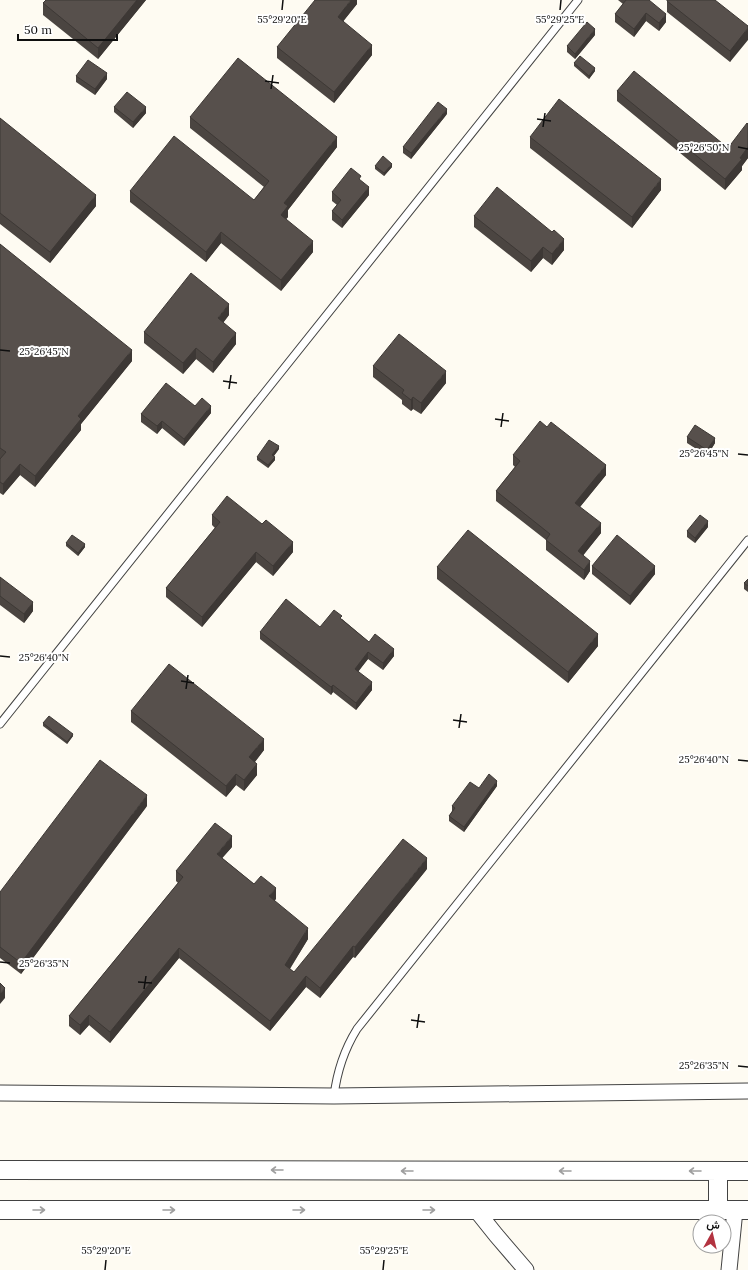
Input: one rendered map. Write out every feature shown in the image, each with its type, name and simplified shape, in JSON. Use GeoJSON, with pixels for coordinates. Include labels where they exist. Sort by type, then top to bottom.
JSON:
{"type":"FeatureCollection","features":[{"type":"Feature","properties":{"kind":"street"},"geometry":{"type":"LineString","coordinates":[[0,1093],[334,1096],[748,1091]]}},
{"type":"Feature","properties":{"kind":"street"},"geometry":{"type":"LineString","coordinates":[[0,1170],[748,1171]]}},
{"type":"Feature","properties":{"kind":"street"},"geometry":{"type":"LineString","coordinates":[[718,1171],[733,1210],[729,1270]]}},
{"type":"Feature","properties":{"kind":"street"},"geometry":{"type":"LineString","coordinates":[[0,1210],[733,1210]]}},
{"type":"Feature","properties":{"kind":"street"},"geometry":{"type":"LineString","coordinates":[[476,1210],[526,1270]]}},
{"type":"Feature","properties":{"kind":"lane"},"geometry":{"type":"LineString","coordinates":[[0,724],[578,0]]}},
{"type":"Feature","properties":{"kind":"lane"},"geometry":{"type":"LineString","coordinates":[[334,1096],[341,1061],[349,1041],[357,1029],[748,540]]}},
{"type":"Feature","properties":{"kind":"building"},"geometry":{"type":"Polygon","coordinates":[[[46,0],[137,0],[98,48],[43,3],[46,0]]]}},
{"type":"Feature","properties":{"kind":"building"},"geometry":{"type":"Polygon","coordinates":[[[315,0],[351,0],[338,17],[372,45],[334,92],[277,47],[315,0]]]}},
{"type":"Feature","properties":{"kind":"building"},"geometry":{"type":"Polygon","coordinates":[[[626,0],[649,0],[666,14],[659,23],[646,13],[634,29],[615,14],[626,0]]]}},
{"type":"Feature","properties":{"kind":"building"},"geometry":{"type":"Polygon","coordinates":[[[667,0],[715,0],[748,26],[748,28],[730,51],[667,0]]]}},
{"type":"Feature","properties":{"kind":"building"},"geometry":{"type":"Polygon","coordinates":[[[587,22],[595,29],[575,54],[567,46],[587,22]]]}},
{"type":"Feature","properties":{"kind":"building"},"geometry":{"type":"Polygon","coordinates":[[[580,56],[595,68],[589,76],[574,63],[580,56]]]}},
{"type":"Feature","properties":{"kind":"building"},"geometry":{"type":"Polygon","coordinates":[[[238,58],[337,137],[284,203],[288,206],[281,215],[313,241],[281,280],[221,232],[206,252],[130,191],[174,136],[254,200],[269,181],[190,117],[238,58]]]}},
{"type":"Feature","properties":{"kind":"building"},"geometry":{"type":"Polygon","coordinates":[[[88,60],[107,73],[95,89],[76,76],[88,60]]]}},
{"type":"Feature","properties":{"kind":"building"},"geometry":{"type":"Polygon","coordinates":[[[634,71],[728,148],[747,123],[748,124],[748,147],[740,158],[742,159],[725,179],[617,91],[634,71]]]}},
{"type":"Feature","properties":{"kind":"building"},"geometry":{"type":"Polygon","coordinates":[[[127,92],[146,107],[133,122],[114,107],[127,92]]]}},
{"type":"Feature","properties":{"kind":"building"},"geometry":{"type":"Polygon","coordinates":[[[559,99],[661,179],[632,217],[530,137],[559,99]]]}},
{"type":"Feature","properties":{"kind":"building"},"geometry":{"type":"Polygon","coordinates":[[[438,102],[447,109],[411,153],[403,147],[438,102]]]}},
{"type":"Feature","properties":{"kind":"building"},"geometry":{"type":"Polygon","coordinates":[[[0,118],[96,195],[50,252],[0,213],[0,118]]]}},
{"type":"Feature","properties":{"kind":"building"},"geometry":{"type":"Polygon","coordinates":[[[383,156],[392,164],[384,173],[375,166],[383,156]]]}},
{"type":"Feature","properties":{"kind":"building"},"geometry":{"type":"Polygon","coordinates":[[[351,168],[361,176],[359,179],[369,187],[342,220],[332,211],[341,200],[332,192],[351,168]]]}},
{"type":"Feature","properties":{"kind":"building"},"geometry":{"type":"Polygon","coordinates":[[[497,187],[552,232],[554,230],[564,239],[552,254],[543,247],[531,261],[474,216],[497,187]]]}},
{"type":"Feature","properties":{"kind":"building"},"geometry":{"type":"Polygon","coordinates":[[[0,244],[132,350],[78,416],[81,419],[35,476],[20,464],[3,484],[0,482],[0,459],[6,452],[0,448],[0,244]]]}},
{"type":"Feature","properties":{"kind":"building"},"geometry":{"type":"Polygon","coordinates":[[[191,273],[229,304],[218,318],[236,333],[213,362],[196,348],[183,363],[144,332],[191,273]]]}},
{"type":"Feature","properties":{"kind":"building"},"geometry":{"type":"Polygon","coordinates":[[[399,334],[446,371],[421,403],[413,397],[411,400],[402,393],[404,390],[373,366],[399,334]]]}},
{"type":"Feature","properties":{"kind":"building"},"geometry":{"type":"Polygon","coordinates":[[[166,383],[195,406],[202,398],[211,406],[184,439],[162,421],[157,426],[141,414],[166,383]]]}},
{"type":"Feature","properties":{"kind":"building"},"geometry":{"type":"Polygon","coordinates":[[[540,421],[547,427],[551,422],[606,465],[575,503],[601,523],[578,551],[590,561],[584,570],[546,540],[550,534],[496,491],[520,461],[513,455],[540,421]]]}},
{"type":"Feature","properties":{"kind":"building"},"geometry":{"type":"Polygon","coordinates":[[[695,425],[715,438],[707,450],[687,437],[695,425]]]}},
{"type":"Feature","properties":{"kind":"building"},"geometry":{"type":"Polygon","coordinates":[[[269,440],[279,446],[272,455],[275,457],[268,465],[257,457],[269,440]]]}},
{"type":"Feature","properties":{"kind":"building"},"geometry":{"type":"Polygon","coordinates":[[[227,496],[262,524],[266,520],[293,542],[273,566],[256,552],[202,617],[166,588],[220,522],[212,515],[227,496]]]}},
{"type":"Feature","properties":{"kind":"building"},"geometry":{"type":"Polygon","coordinates":[[[700,515],[708,521],[695,538],[687,531],[700,515]]]}},
{"type":"Feature","properties":{"kind":"building"},"geometry":{"type":"Polygon","coordinates":[[[468,530],[598,634],[568,672],[437,567],[468,530]]]}},
{"type":"Feature","properties":{"kind":"building"},"geometry":{"type":"Polygon","coordinates":[[[72,535],[85,544],[78,553],[66,543],[72,535]]]}},
{"type":"Feature","properties":{"kind":"building"},"geometry":{"type":"Polygon","coordinates":[[[617,535],[655,566],[630,596],[592,566],[617,535]]]}},
{"type":"Feature","properties":{"kind":"building"},"geometry":{"type":"Polygon","coordinates":[[[0,577],[33,602],[24,614],[0,596],[0,577]]]}},
{"type":"Feature","properties":{"kind":"building"},"geometry":{"type":"Polygon","coordinates":[[[748,579],[748,586],[744,583],[748,579]]]}},
{"type":"Feature","properties":{"kind":"building"},"geometry":{"type":"Polygon","coordinates":[[[286,599],[320,627],[334,610],[342,616],[340,618],[369,642],[375,634],[394,649],[383,663],[368,652],[355,669],[372,682],[356,703],[333,685],[331,687],[260,632],[286,599]]]}},
{"type":"Feature","properties":{"kind":"building"},"geometry":{"type":"Polygon","coordinates":[[[169,664],[264,739],[249,757],[257,764],[244,780],[236,774],[226,786],[131,711],[169,664]]]}},
{"type":"Feature","properties":{"kind":"building"},"geometry":{"type":"Polygon","coordinates":[[[49,716],[73,734],[67,742],[43,723],[49,716]]]}},
{"type":"Feature","properties":{"kind":"building"},"geometry":{"type":"Polygon","coordinates":[[[100,760],[147,795],[21,963],[0,947],[0,892],[100,760]]]}},
{"type":"Feature","properties":{"kind":"building"},"geometry":{"type":"Polygon","coordinates":[[[489,774],[497,781],[464,827],[449,816],[455,808],[452,806],[470,782],[479,788],[489,774]]]}},
{"type":"Feature","properties":{"kind":"building"},"geometry":{"type":"Polygon","coordinates":[[[215,823],[232,836],[217,854],[254,884],[261,876],[276,888],[269,896],[308,928],[285,965],[294,972],[403,839],[427,858],[355,947],[353,946],[320,988],[306,976],[270,1021],[179,948],[110,1032],[89,1015],[80,1025],[69,1016],[183,877],[176,871],[215,823]]]}},
{"type":"Feature","properties":{"kind":"building"},"geometry":{"type":"Polygon","coordinates":[[[0,983],[5,988],[0,994],[0,983]]]}}]}
